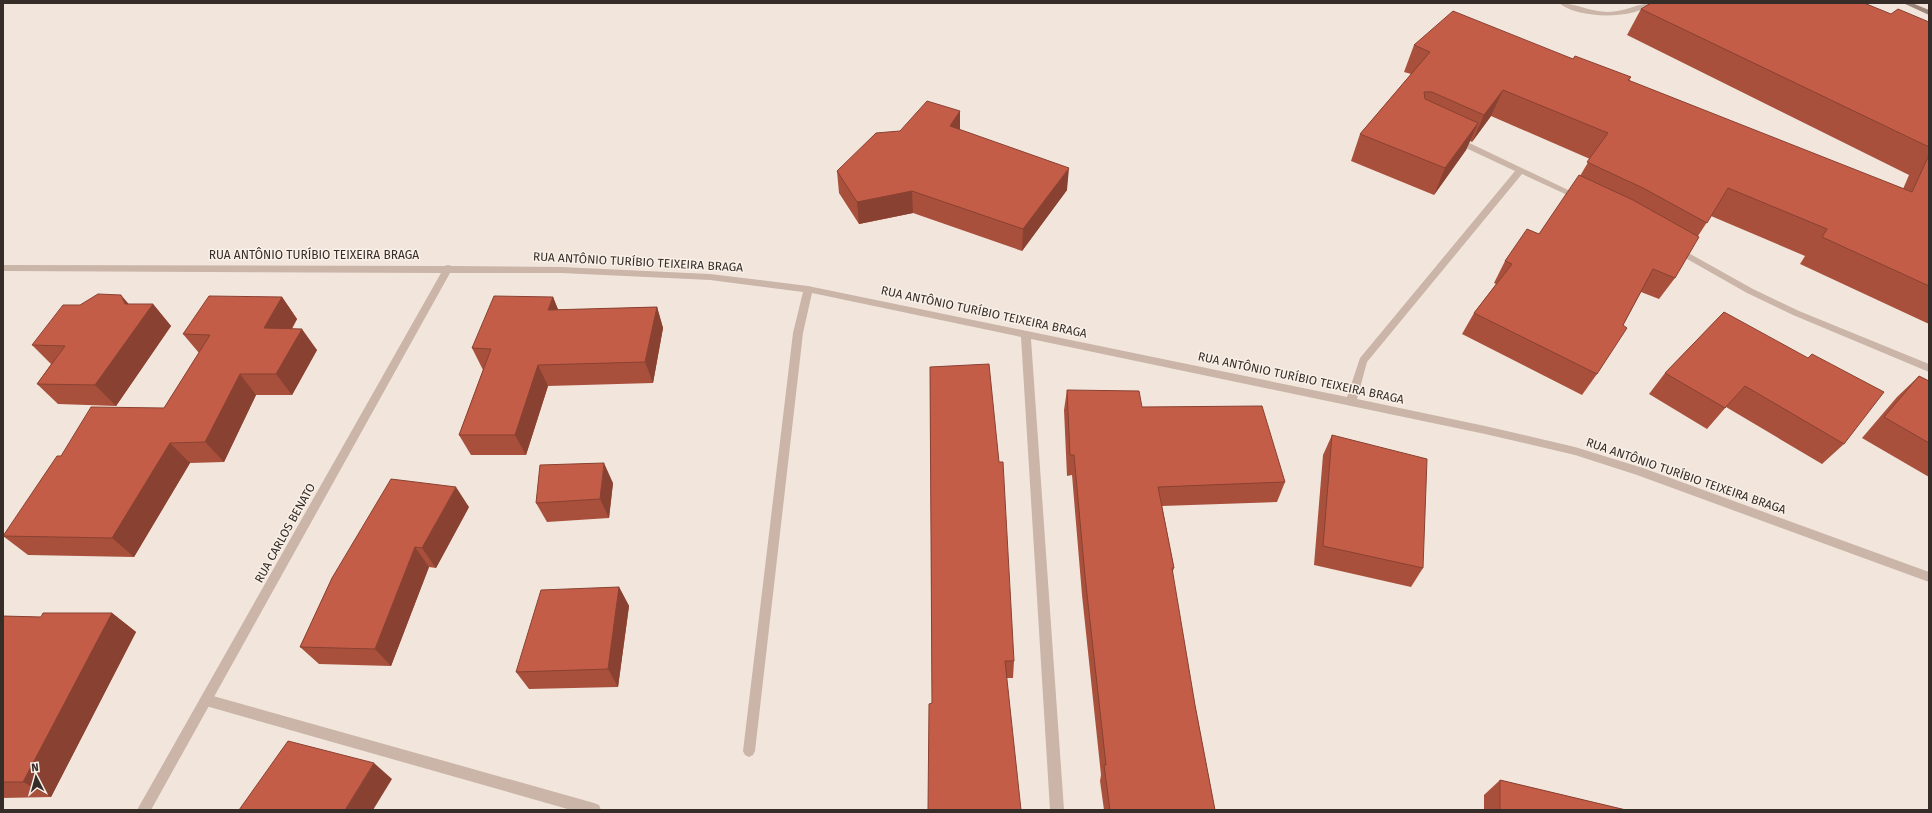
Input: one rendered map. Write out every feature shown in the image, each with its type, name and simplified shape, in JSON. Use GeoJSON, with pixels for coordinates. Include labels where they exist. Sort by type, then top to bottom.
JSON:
{"type":"FeatureCollection","features":[{"type":"Feature","properties":{"kind":"street"},"geometry":{"type":"LineString","coordinates":[[1562,3],[1593,13],[1620,14],[1639,10],[1650,3]]}},
{"type":"Feature","properties":{"kind":"street"},"geometry":{"type":"LineString","coordinates":[[1906,3],[1929,13]]}},
{"type":"Feature","properties":{"kind":"street"},"geometry":{"type":"LineString","coordinates":[[1445,135],[1585,200]]}},
{"type":"Feature","properties":{"kind":"street"},"geometry":{"type":"LineString","coordinates":[[1351,402],[1363,361],[1520,170]]}},
{"type":"Feature","properties":{"kind":"street"},"geometry":{"type":"LineString","coordinates":[[1668,244],[1750,291],[1796,313],[1929,368]]}},
{"type":"Feature","properties":{"kind":"street","name":"RUA ANTÔNIO TURÍBIO TEIXEIRA BRAGA"},"geometry":{"type":"LineString","coordinates":[[3,268],[448,268],[569,270],[710,276],[808,289],[1486,430],[1575,451],[1707,495],[1929,577]]}},
{"type":"Feature","properties":{"kind":"street","name":"RUA CARLOS BENATO"},"geometry":{"type":"LineString","coordinates":[[144,810],[448,268]]}},
{"type":"Feature","properties":{"kind":"street"},"geometry":{"type":"LineString","coordinates":[[749,751],[798,333],[808,289]]}},
{"type":"Feature","properties":{"kind":"street"},"geometry":{"type":"LineString","coordinates":[[1026,334],[1057,810]]}},
{"type":"Feature","properties":{"kind":"street"},"geometry":{"type":"LineString","coordinates":[[206,700],[594,810]]}},
{"type":"Feature","properties":{"kind":"building"},"geometry":{"type":"Polygon","coordinates":[[[1651,3],[1864,3],[1891,14],[1898,9],[1929,22],[1929,147],[1641,9],[1651,3]]]}},
{"type":"Feature","properties":{"kind":"building"},"geometry":{"type":"Polygon","coordinates":[[[1453,11],[1573,59],[1575,56],[1631,77],[1628,80],[1912,192],[1929,155],[1929,286],[1822,237],[1827,229],[1728,188],[1707,223],[1643,188],[1587,162],[1608,133],[1503,90],[1484,115],[1432,92],[1424,92],[1425,99],[1478,123],[1445,168],[1360,134],[1430,52],[1414,45],[1453,11]]]}},
{"type":"Feature","properties":{"kind":"building"},"geometry":{"type":"Polygon","coordinates":[[[927,101],[960,111],[950,126],[1069,168],[1023,229],[912,191],[857,202],[837,171],[876,133],[900,131],[927,101]]]}},
{"type":"Feature","properties":{"kind":"building"},"geometry":{"type":"Polygon","coordinates":[[[1579,175],[1633,200],[1699,237],[1675,278],[1653,269],[1623,325],[1627,328],[1597,374],[1474,313],[1512,264],[1505,261],[1527,229],[1539,234],[1579,175]]]}},
{"type":"Feature","properties":{"kind":"building"},"geometry":{"type":"Polygon","coordinates":[[[98,294],[121,295],[125,304],[153,304],[95,385],[37,384],[65,346],[32,345],[63,305],[80,305],[98,294]]]}},
{"type":"Feature","properties":{"kind":"building"},"geometry":{"type":"Polygon","coordinates":[[[209,296],[282,297],[264,328],[302,329],[276,374],[240,374],[205,442],[170,443],[112,538],[3,536],[57,456],[61,456],[91,407],[164,408],[210,335],[183,334],[209,296]]]}},
{"type":"Feature","properties":{"kind":"building"},"geometry":{"type":"Polygon","coordinates":[[[494,296],[553,297],[548,310],[657,307],[645,362],[538,365],[515,435],[459,435],[491,349],[472,348],[494,296]]]}},
{"type":"Feature","properties":{"kind":"building"},"geometry":{"type":"Polygon","coordinates":[[[1724,312],[1808,358],[1812,354],[1884,392],[1844,444],[1745,386],[1725,408],[1665,373],[1724,312]]]}},
{"type":"Feature","properties":{"kind":"building"},"geometry":{"type":"Polygon","coordinates":[[[989,364],[999,462],[1003,462],[1014,661],[1005,661],[1021,810],[928,810],[929,704],[932,703],[930,367],[989,364]]]}},
{"type":"Feature","properties":{"kind":"building"},"geometry":{"type":"Polygon","coordinates":[[[1919,376],[1929,381],[1929,443],[1884,417],[1919,376]]]}},
{"type":"Feature","properties":{"kind":"building"},"geometry":{"type":"Polygon","coordinates":[[[1067,390],[1139,391],[1142,407],[1262,406],[1285,482],[1158,487],[1174,568],[1172,568],[1195,705],[1215,810],[1110,810],[1104,765],[1106,765],[1085,576],[1074,455],[1070,455],[1067,390]]]}},
{"type":"Feature","properties":{"kind":"building"},"geometry":{"type":"Polygon","coordinates":[[[1332,435],[1427,459],[1423,568],[1323,546],[1332,435]]]}},
{"type":"Feature","properties":{"kind":"building"},"geometry":{"type":"Polygon","coordinates":[[[604,463],[600,499],[536,503],[540,465],[604,463]]]}},
{"type":"Feature","properties":{"kind":"building"},"geometry":{"type":"Polygon","coordinates":[[[391,479],[456,487],[422,548],[415,547],[375,649],[300,647],[332,578],[391,479]]]}},
{"type":"Feature","properties":{"kind":"building"},"geometry":{"type":"Polygon","coordinates":[[[619,587],[608,669],[516,672],[541,590],[619,587]]]}},
{"type":"Feature","properties":{"kind":"building"},"geometry":{"type":"Polygon","coordinates":[[[43,613],[112,613],[23,782],[3,782],[3,616],[41,617],[43,613]]]}},
{"type":"Feature","properties":{"kind":"building"},"geometry":{"type":"Polygon","coordinates":[[[288,741],[374,763],[345,810],[239,810],[288,741]]]}},
{"type":"Feature","properties":{"kind":"building"},"geometry":{"type":"Polygon","coordinates":[[[1500,780],[1626,810],[1500,810],[1500,780]]]}}]}
